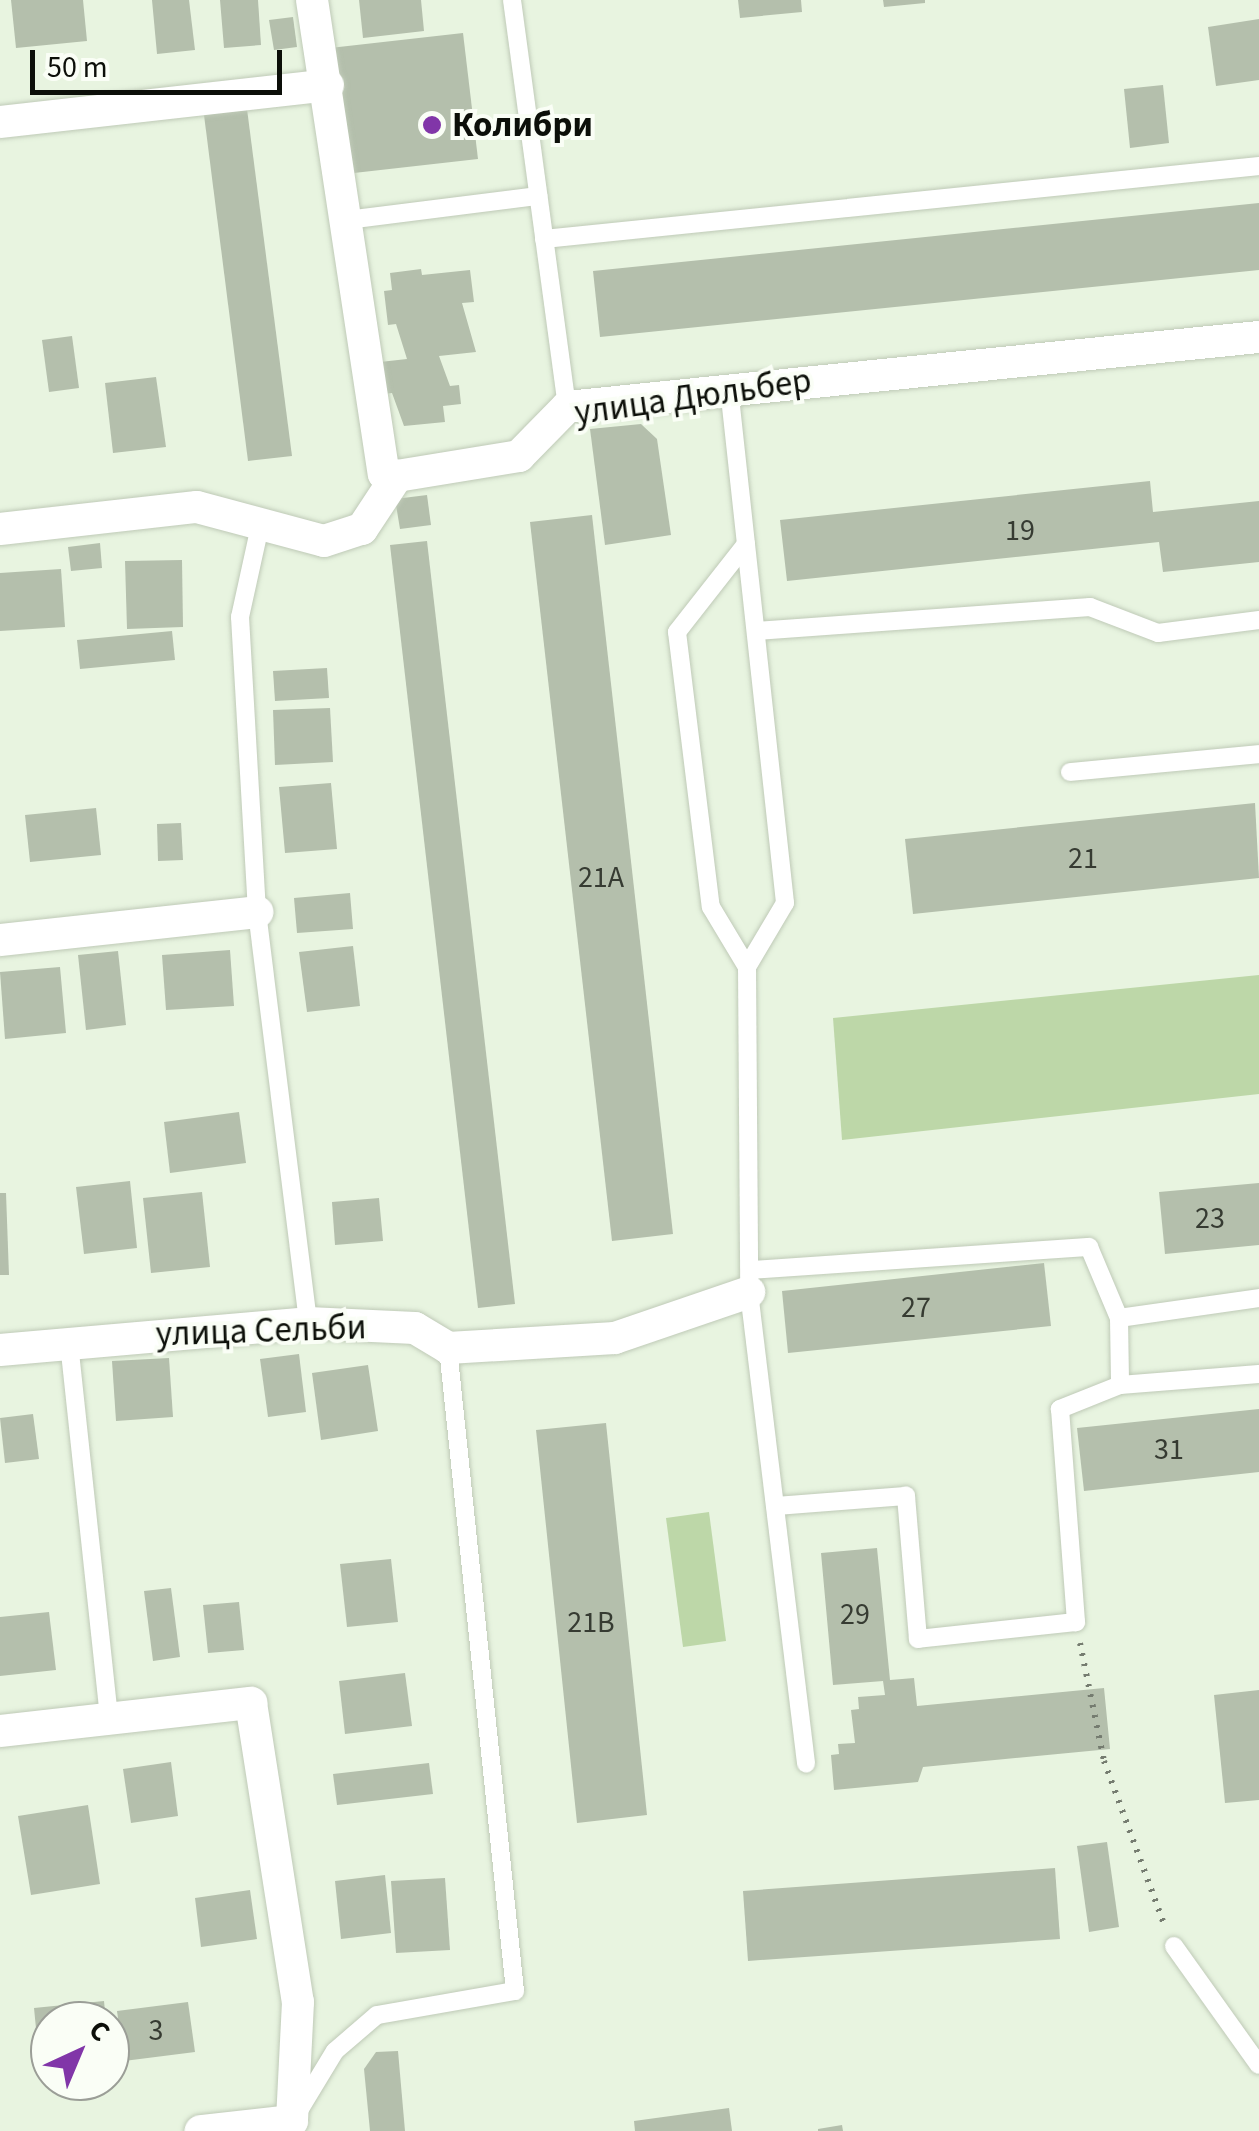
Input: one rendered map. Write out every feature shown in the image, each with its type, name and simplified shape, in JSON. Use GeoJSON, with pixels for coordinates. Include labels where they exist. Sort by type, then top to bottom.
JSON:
{"type":"FeatureCollection","features":[{"type":"Feature","properties":{"kind":"street"},"geometry":{"type":"LineString","coordinates":[[0,529],[197,507],[324,541],[362,529],[397,476],[384,474],[328,85],[312,0]]}},
{"type":"Feature","properties":{"kind":"street"},"geometry":{"type":"LineString","coordinates":[[0,122],[328,85]]}},
{"type":"Feature","properties":{"kind":"street","name":"улица Дюльбер"},"geometry":{"type":"LineString","coordinates":[[397,476],[519,456],[567,407],[1259,337]]}},
{"type":"Feature","properties":{"kind":"street"},"geometry":{"type":"LineString","coordinates":[[0,940],[257,912]]}},
{"type":"Feature","properties":{"kind":"street","name":"улица Сельби"},"geometry":{"type":"LineString","coordinates":[[0,1350],[308,1322],[415,1328],[448,1348],[615,1338],[750,1281]]}},
{"type":"Feature","properties":{"kind":"street"},"geometry":{"type":"LineString","coordinates":[[0,1731],[251,1702],[298,2002],[293,2126],[201,2131]]}},
{"type":"Feature","properties":{"kind":"lane"},"geometry":{"type":"LineString","coordinates":[[512,0],[567,407]]}},
{"type":"Feature","properties":{"kind":"lane"},"geometry":{"type":"LineString","coordinates":[[544,239],[1259,166]]}},
{"type":"Feature","properties":{"kind":"lane"},"geometry":{"type":"LineString","coordinates":[[347,220],[538,196]]}},
{"type":"Feature","properties":{"kind":"lane"},"geometry":{"type":"LineString","coordinates":[[729,388],[786,903],[747,967]]}},
{"type":"Feature","properties":{"kind":"lane"},"geometry":{"type":"LineString","coordinates":[[260,526],[240,618],[257,912],[308,1322]]}},
{"type":"Feature","properties":{"kind":"lane"},"geometry":{"type":"LineString","coordinates":[[746,544],[677,632],[711,907],[747,967],[750,1281],[806,1764]]}},
{"type":"Feature","properties":{"kind":"lane"},"geometry":{"type":"LineString","coordinates":[[756,631],[1090,607],[1158,633],[1259,620]]}},
{"type":"Feature","properties":{"kind":"lane"},"geometry":{"type":"LineString","coordinates":[[1070,772],[1259,754]]}},
{"type":"Feature","properties":{"kind":"lane"},"geometry":{"type":"LineString","coordinates":[[750,1281],[1089,1247],[1119,1318],[1120,1385]]}},
{"type":"Feature","properties":{"kind":"lane"},"geometry":{"type":"LineString","coordinates":[[1119,1318],[1259,1298]]}},
{"type":"Feature","properties":{"kind":"lane"},"geometry":{"type":"LineString","coordinates":[[69,1343],[109,1718]]}},
{"type":"Feature","properties":{"kind":"lane"},"geometry":{"type":"LineString","coordinates":[[293,2126],[334,2050],[377,2014],[515,1991],[448,1348]]}},
{"type":"Feature","properties":{"kind":"lane"},"geometry":{"type":"LineString","coordinates":[[775,1506],[906,1496],[918,1639],[1076,1622],[1060,1409],[1120,1385],[1259,1374]]}},
{"type":"Feature","properties":{"kind":"lane"},"geometry":{"type":"LineString","coordinates":[[1174,1946],[1259,2065]]}},
{"type":"Feature","properties":{"kind":"path"},"geometry":{"type":"LineString","coordinates":[[1076,1622],[1104,1761],[1174,1946]]}},
{"type":"Feature","properties":{"kind":"green space"},"geometry":{"type":"Polygon","coordinates":[[[1259,975],[1259,1094],[842,1140],[833,1018],[1259,975]]]}},
{"type":"Feature","properties":{"kind":"green space"},"geometry":{"type":"Polygon","coordinates":[[[709,1512],[726,1641],[683,1647],[666,1518],[709,1512]]]}},
{"type":"Feature","properties":{"kind":"building"},"geometry":{"type":"Polygon","coordinates":[[[11,0],[83,0],[87,41],[16,48],[11,0]]]}},
{"type":"Feature","properties":{"kind":"building"},"geometry":{"type":"Polygon","coordinates":[[[152,0],[189,0],[195,50],[157,54],[152,0]]]}},
{"type":"Feature","properties":{"kind":"building"},"geometry":{"type":"Polygon","coordinates":[[[220,0],[258,0],[261,45],[224,48],[220,0]]]}},
{"type":"Feature","properties":{"kind":"building"},"geometry":{"type":"Polygon","coordinates":[[[359,0],[421,0],[424,31],[363,38],[359,0]]]}},
{"type":"Feature","properties":{"kind":"building"},"geometry":{"type":"Polygon","coordinates":[[[738,0],[801,0],[802,12],[740,18],[738,0]]]}},
{"type":"Feature","properties":{"kind":"building"},"geometry":{"type":"Polygon","coordinates":[[[883,0],[925,0],[925,3],[884,7],[883,0]]]}},
{"type":"Feature","properties":{"kind":"building"},"geometry":{"type":"Polygon","coordinates":[[[293,17],[297,47],[274,50],[269,20],[293,17]]]}},
{"type":"Feature","properties":{"kind":"building"},"geometry":{"type":"Polygon","coordinates":[[[1259,19],[1259,80],[1216,86],[1208,27],[1259,19]]]}},
{"type":"Feature","properties":{"kind":"building"},"geometry":{"type":"Polygon","coordinates":[[[463,33],[478,159],[345,174],[330,48],[463,33]]]}},
{"type":"Feature","properties":{"kind":"building"},"geometry":{"type":"Polygon","coordinates":[[[1163,85],[1169,143],[1130,148],[1124,89],[1163,85]]]}},
{"type":"Feature","properties":{"kind":"building"},"geometry":{"type":"Polygon","coordinates":[[[247,109],[292,456],[248,461],[204,115],[247,109]]]}},
{"type":"Feature","properties":{"kind":"building"},"geometry":{"type":"Polygon","coordinates":[[[1259,203],[1259,270],[600,337],[593,271],[1259,203]]]}},
{"type":"Feature","properties":{"kind":"building"},"geometry":{"type":"Polygon","coordinates":[[[421,269],[422,275],[470,270],[474,302],[462,303],[476,352],[439,356],[450,386],[459,385],[461,404],[443,406],[445,422],[404,426],[392,393],[375,395],[380,362],[407,359],[396,324],[388,325],[384,291],[392,290],[390,273],[421,269]]]}},
{"type":"Feature","properties":{"kind":"building"},"geometry":{"type":"Polygon","coordinates":[[[72,336],[79,388],[49,392],[42,340],[72,336]]]}},
{"type":"Feature","properties":{"kind":"building"},"geometry":{"type":"Polygon","coordinates":[[[156,377],[166,447],[113,453],[105,383],[156,377]]]}},
{"type":"Feature","properties":{"kind":"building"},"geometry":{"type":"Polygon","coordinates":[[[641,424],[657,439],[671,535],[605,545],[590,429],[641,424]]]}},
{"type":"Feature","properties":{"kind":"building"},"geometry":{"type":"Polygon","coordinates":[[[1150,481],[1153,512],[1259,501],[1259,562],[1163,572],[1159,542],[787,581],[780,520],[1150,481]]]}},
{"type":"Feature","properties":{"kind":"building"},"geometry":{"type":"Polygon","coordinates":[[[427,495],[431,525],[400,529],[395,499],[427,495]]]}},
{"type":"Feature","properties":{"kind":"building"},"geometry":{"type":"Polygon","coordinates":[[[592,515],[673,1234],[612,1241],[530,522],[592,515]]]}},
{"type":"Feature","properties":{"kind":"building"},"geometry":{"type":"Polygon","coordinates":[[[427,541],[515,1304],[478,1308],[390,545],[427,541]]]}},
{"type":"Feature","properties":{"kind":"building"},"geometry":{"type":"Polygon","coordinates":[[[100,543],[102,568],[71,571],[68,547],[100,543]]]}},
{"type":"Feature","properties":{"kind":"building"},"geometry":{"type":"Polygon","coordinates":[[[182,560],[183,627],[127,629],[125,561],[182,560]]]}},
{"type":"Feature","properties":{"kind":"building"},"geometry":{"type":"Polygon","coordinates":[[[61,569],[65,627],[0,631],[0,573],[61,569]]]}},
{"type":"Feature","properties":{"kind":"building"},"geometry":{"type":"Polygon","coordinates":[[[172,631],[175,660],[80,669],[77,640],[172,631]]]}},
{"type":"Feature","properties":{"kind":"building"},"geometry":{"type":"Polygon","coordinates":[[[327,668],[329,698],[275,701],[273,671],[327,668]]]}},
{"type":"Feature","properties":{"kind":"building"},"geometry":{"type":"Polygon","coordinates":[[[330,708],[333,762],[275,765],[273,710],[330,708]]]}},
{"type":"Feature","properties":{"kind":"building"},"geometry":{"type":"Polygon","coordinates":[[[331,783],[337,849],[285,853],[279,787],[331,783]]]}},
{"type":"Feature","properties":{"kind":"building"},"geometry":{"type":"Polygon","coordinates":[[[1255,803],[1259,878],[913,914],[905,839],[1255,803]]]}},
{"type":"Feature","properties":{"kind":"building"},"geometry":{"type":"Polygon","coordinates":[[[96,808],[101,855],[30,862],[25,815],[96,808]]]}},
{"type":"Feature","properties":{"kind":"building"},"geometry":{"type":"Polygon","coordinates":[[[181,823],[183,860],[158,861],[157,824],[181,823]]]}},
{"type":"Feature","properties":{"kind":"building"},"geometry":{"type":"Polygon","coordinates":[[[350,893],[353,929],[297,933],[294,898],[350,893]]]}},
{"type":"Feature","properties":{"kind":"building"},"geometry":{"type":"Polygon","coordinates":[[[353,946],[360,1006],[307,1012],[299,952],[353,946]]]}},
{"type":"Feature","properties":{"kind":"building"},"geometry":{"type":"Polygon","coordinates":[[[230,950],[234,1006],[166,1010],[162,955],[230,950]]]}},
{"type":"Feature","properties":{"kind":"building"},"geometry":{"type":"Polygon","coordinates":[[[118,951],[126,1025],[86,1030],[78,955],[118,951]]]}},
{"type":"Feature","properties":{"kind":"building"},"geometry":{"type":"Polygon","coordinates":[[[60,967],[66,1033],[5,1039],[0,972],[60,967]]]}},
{"type":"Feature","properties":{"kind":"building"},"geometry":{"type":"Polygon","coordinates":[[[239,1112],[246,1163],[170,1173],[164,1122],[239,1112]]]}},
{"type":"Feature","properties":{"kind":"building"},"geometry":{"type":"Polygon","coordinates":[[[130,1181],[137,1248],[84,1254],[76,1187],[130,1181]]]}},
{"type":"Feature","properties":{"kind":"building"},"geometry":{"type":"Polygon","coordinates":[[[1259,1183],[1259,1245],[1165,1254],[1159,1192],[1259,1183]]]}},
{"type":"Feature","properties":{"kind":"building"},"geometry":{"type":"Polygon","coordinates":[[[202,1192],[210,1267],[151,1273],[143,1198],[202,1192]]]}},
{"type":"Feature","properties":{"kind":"building"},"geometry":{"type":"Polygon","coordinates":[[[0,1193],[6,1193],[9,1275],[0,1275],[0,1193]]]}},
{"type":"Feature","properties":{"kind":"building"},"geometry":{"type":"Polygon","coordinates":[[[379,1198],[383,1241],[335,1245],[332,1202],[379,1198]]]}},
{"type":"Feature","properties":{"kind":"building"},"geometry":{"type":"Polygon","coordinates":[[[1044,1263],[1051,1326],[788,1353],[782,1291],[1044,1263]]]}},
{"type":"Feature","properties":{"kind":"building"},"geometry":{"type":"Polygon","coordinates":[[[299,1354],[306,1412],[268,1417],[260,1359],[299,1354]]]}},
{"type":"Feature","properties":{"kind":"building"},"geometry":{"type":"Polygon","coordinates":[[[169,1358],[173,1417],[116,1421],[112,1361],[169,1358]]]}},
{"type":"Feature","properties":{"kind":"building"},"geometry":{"type":"Polygon","coordinates":[[[368,1365],[378,1431],[321,1440],[312,1373],[368,1365]]]}},
{"type":"Feature","properties":{"kind":"building"},"geometry":{"type":"Polygon","coordinates":[[[1259,1409],[1259,1472],[1084,1491],[1077,1428],[1259,1409]]]}},
{"type":"Feature","properties":{"kind":"building"},"geometry":{"type":"Polygon","coordinates":[[[33,1414],[39,1459],[5,1463],[0,1418],[33,1414]]]}},
{"type":"Feature","properties":{"kind":"building"},"geometry":{"type":"Polygon","coordinates":[[[606,1423],[647,1815],[577,1823],[536,1430],[606,1423]]]}},
{"type":"Feature","properties":{"kind":"building"},"geometry":{"type":"Polygon","coordinates":[[[877,1548],[890,1680],[914,1678],[917,1706],[1104,1688],[1110,1749],[923,1767],[918,1782],[834,1790],[831,1755],[839,1754],[838,1744],[855,1743],[851,1710],[859,1709],[858,1697],[885,1695],[883,1681],[833,1685],[821,1553],[877,1548]]]}},
{"type":"Feature","properties":{"kind":"building"},"geometry":{"type":"Polygon","coordinates":[[[391,1559],[398,1622],[347,1627],[340,1564],[391,1559]]]}},
{"type":"Feature","properties":{"kind":"building"},"geometry":{"type":"Polygon","coordinates":[[[171,1588],[180,1657],[153,1661],[144,1591],[171,1588]]]}},
{"type":"Feature","properties":{"kind":"building"},"geometry":{"type":"Polygon","coordinates":[[[239,1602],[244,1650],[208,1653],[203,1605],[239,1602]]]}},
{"type":"Feature","properties":{"kind":"building"},"geometry":{"type":"Polygon","coordinates":[[[49,1612],[56,1670],[0,1676],[0,1617],[49,1612]]]}},
{"type":"Feature","properties":{"kind":"building"},"geometry":{"type":"Polygon","coordinates":[[[405,1673],[412,1726],[345,1734],[339,1681],[405,1673]]]}},
{"type":"Feature","properties":{"kind":"building"},"geometry":{"type":"Polygon","coordinates":[[[1259,1690],[1259,1800],[1225,1803],[1214,1695],[1259,1690]]]}},
{"type":"Feature","properties":{"kind":"building"},"geometry":{"type":"Polygon","coordinates":[[[171,1762],[178,1816],[131,1823],[123,1769],[171,1762]]]}},
{"type":"Feature","properties":{"kind":"building"},"geometry":{"type":"Polygon","coordinates":[[[429,1763],[433,1794],[337,1805],[333,1774],[429,1763]]]}},
{"type":"Feature","properties":{"kind":"building"},"geometry":{"type":"Polygon","coordinates":[[[88,1805],[100,1884],[31,1895],[18,1816],[88,1805]]]}},
{"type":"Feature","properties":{"kind":"building"},"geometry":{"type":"Polygon","coordinates":[[[1107,1842],[1119,1927],[1089,1932],[1077,1846],[1107,1842]]]}},
{"type":"Feature","properties":{"kind":"building"},"geometry":{"type":"Polygon","coordinates":[[[1055,1868],[1060,1939],[748,1961],[743,1891],[1055,1868]]]}},
{"type":"Feature","properties":{"kind":"building"},"geometry":{"type":"Polygon","coordinates":[[[385,1875],[391,1933],[341,1939],[335,1881],[385,1875]]]}},
{"type":"Feature","properties":{"kind":"building"},"geometry":{"type":"Polygon","coordinates":[[[445,1878],[450,1950],[396,1953],[391,1881],[445,1878]]]}},
{"type":"Feature","properties":{"kind":"building"},"geometry":{"type":"Polygon","coordinates":[[[250,1890],[257,1939],[201,1947],[195,1898],[250,1890]]]}},
{"type":"Feature","properties":{"kind":"building"},"geometry":{"type":"Polygon","coordinates":[[[188,2002],[195,2052],[130,2060],[130,2009],[188,2002]]]}},
{"type":"Feature","properties":{"kind":"building"},"geometry":{"type":"Polygon","coordinates":[[[398,2051],[405,2131],[370,2131],[364,2069],[376,2052],[398,2051]]]}},
{"type":"Feature","properties":{"kind":"building"},"geometry":{"type":"Polygon","coordinates":[[[729,2108],[732,2131],[635,2131],[634,2121],[729,2108]]]}},
{"type":"Feature","properties":{"kind":"building"},"geometry":{"type":"Polygon","coordinates":[[[842,2125],[843,2131],[818,2131],[818,2129],[842,2125]]]}},
{"type":"Feature","properties":{"kind":"place","name":"Колибри"},"geometry":{"type":"Point","coordinates":[432,125]}}]}
